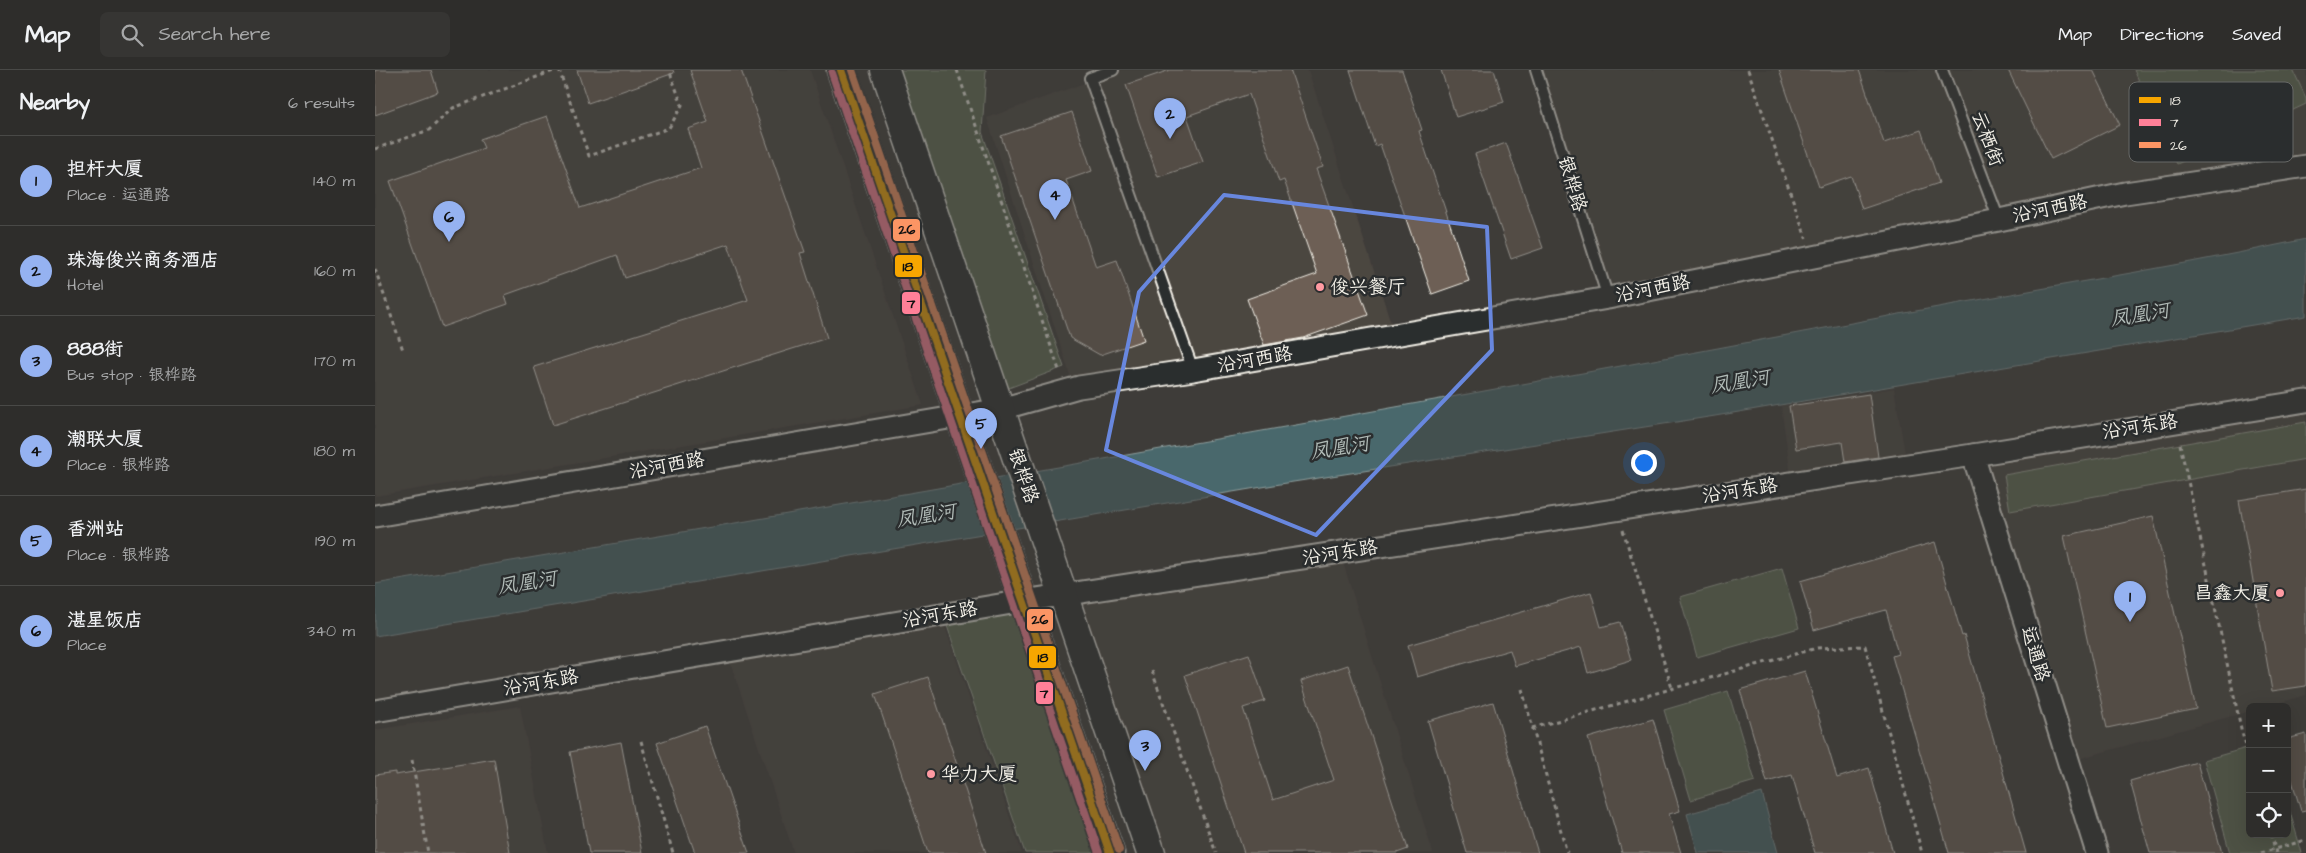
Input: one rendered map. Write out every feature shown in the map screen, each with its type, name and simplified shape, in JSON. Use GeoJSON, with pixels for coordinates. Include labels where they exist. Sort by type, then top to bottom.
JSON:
{"type":"FeatureCollection","features":[{"type":"Feature","properties":{"kind":"main road"},"geometry":{"type":"LineString","coordinates":[[841,70],[958,416],[1110,853]]}},
{"type":"Feature","properties":{"kind":"main road","name":"银桦路"},"geometry":{"type":"LineString","coordinates":[[885,70],[1151,853]]}},
{"type":"Feature","properties":{"kind":"street","name":"沿河西路"},"geometry":{"type":"LineString","coordinates":[[375,516],[1001,409],[1066,390],[1193,370],[1608,298],[2125,193],[2306,166]]}},
{"type":"Feature","properties":{"kind":"street","name":"沿河东路"},"geometry":{"type":"LineString","coordinates":[[375,711],[1023,601],[1973,455],[2306,401]]}},
{"type":"Feature","properties":{"kind":"street","name":"运通路"},"geometry":{"type":"LineString","coordinates":[[1973,455],[2097,853]]}},
{"type":"Feature","properties":{"kind":"lane"},"geometry":{"type":"LineString","coordinates":[[1113,70],[1090,78],[1193,370]]}},
{"type":"Feature","properties":{"kind":"lane","name":"银桦路"},"geometry":{"type":"LineString","coordinates":[[1536,70],[1608,298]]}},
{"type":"Feature","properties":{"kind":"lane","name":"云栖街"},"geometry":{"type":"LineString","coordinates":[[1942,70],[1999,220]]}},
{"type":"Feature","properties":{"kind":"path"},"geometry":{"type":"LineString","coordinates":[[375,149],[429,130],[453,108],[558,70],[589,156],[669,128],[682,105],[669,70]]}},
{"type":"Feature","properties":{"kind":"path"},"geometry":{"type":"LineString","coordinates":[[957,70],[1066,390]]}},
{"type":"Feature","properties":{"kind":"path"},"geometry":{"type":"LineString","coordinates":[[1748,70],[1812,257]]}},
{"type":"Feature","properties":{"kind":"path"},"geometry":{"type":"LineString","coordinates":[[375,269],[403,350]]}},
{"type":"Feature","properties":{"kind":"path"},"geometry":{"type":"LineString","coordinates":[[2175,422],[2247,748]]}},
{"type":"Feature","properties":{"kind":"path"},"geometry":{"type":"LineString","coordinates":[[1617,510],[1672,688]]}},
{"type":"Feature","properties":{"kind":"path"},"geometry":{"type":"LineString","coordinates":[[1532,728],[1817,648],[1865,646],[1922,853]]}},
{"type":"Feature","properties":{"kind":"path"},"geometry":{"type":"LineString","coordinates":[[1152,671],[1216,853]]}},
{"type":"Feature","properties":{"kind":"path"},"geometry":{"type":"LineString","coordinates":[[1522,689],[1567,853]]}},
{"type":"Feature","properties":{"kind":"path"},"geometry":{"type":"LineString","coordinates":[[641,740],[673,853]]}},
{"type":"Feature","properties":{"kind":"path"},"geometry":{"type":"LineString","coordinates":[[412,760],[428,853]]}},
{"type":"Feature","properties":{"kind":"path"},"geometry":{"type":"LineString","coordinates":[[2272,838],[2276,851]]}},
{"type":"Feature","properties":{"kind":"path"},"geometry":{"type":"LineString","coordinates":[[2261,853],[2276,851],[2306,840]]}},
{"type":"Feature","properties":{"kind":"highlighted area"},"geometry":{"type":"Polygon","coordinates":[[[1224,195],[1487,227],[1492,350],[1316,535],[1106,450],[1139,292],[1224,195]]]}},
{"type":"Feature","properties":{"kind":"shaded area"},"geometry":{"type":"Polygon","coordinates":[[[375,70],[810,70],[923,405],[375,496],[375,70]]]}},
{"type":"Feature","properties":{"kind":"shaded area"},"geometry":{"type":"Polygon","coordinates":[[[1121,70],[1308,70],[1397,341],[1072,381],[987,118],[1121,70]]]}},
{"type":"Feature","properties":{"kind":"shaded area"},"geometry":{"type":"Polygon","coordinates":[[[1536,70],[2306,70],[2306,158],[2293,161],[2293,82],[2129,82],[2129,162],[2286,162],[1608,298],[1536,70]]]}},
{"type":"Feature","properties":{"kind":"shaded area"},"geometry":{"type":"Polygon","coordinates":[[[1894,388],[1907,465],[1792,482],[1781,406],[1894,388]]]}},
{"type":"Feature","properties":{"kind":"shaded area"},"geometry":{"type":"Polygon","coordinates":[[[2306,410],[2306,695],[2278,703],[2246,703],[2246,712],[2078,759],[1986,464],[2306,410]]]}},
{"type":"Feature","properties":{"kind":"shaded area"},"geometry":{"type":"Polygon","coordinates":[[[1342,559],[1433,853],[1156,853],[1071,599],[1342,559]]]}},
{"type":"Feature","properties":{"kind":"shaded area"},"geometry":{"type":"Polygon","coordinates":[[[941,615],[1022,853],[794,853],[727,652],[941,615]]]}},
{"type":"Feature","properties":{"kind":"shaded area"},"geometry":{"type":"Polygon","coordinates":[[[520,706],[548,853],[375,853],[375,730],[520,706]]]}},
{"type":"Feature","properties":{"kind":"green space"},"geometry":{"type":"Polygon","coordinates":[[[899,70],[986,70],[982,132],[1064,367],[1006,389],[899,70]]]}},
{"type":"Feature","properties":{"kind":"green space"},"geometry":{"type":"Polygon","coordinates":[[[2134,70],[2293,70],[2306,98],[2306,104],[2293,110],[2293,82],[2139,82],[2134,70]]]}},
{"type":"Feature","properties":{"kind":"green space"},"geometry":{"type":"Polygon","coordinates":[[[2306,422],[2306,459],[2010,511],[2004,475],[2306,422]]]}},
{"type":"Feature","properties":{"kind":"green space"},"geometry":{"type":"Polygon","coordinates":[[[1782,568],[1799,628],[1697,657],[1680,597],[1782,568]]]}},
{"type":"Feature","properties":{"kind":"green space"},"geometry":{"type":"Polygon","coordinates":[[[1021,604],[1107,853],[1025,853],[944,617],[1021,604]]]}},
{"type":"Feature","properties":{"kind":"green space"},"geometry":{"type":"Polygon","coordinates":[[[1728,691],[1755,781],[1691,800],[1664,710],[1728,691]]]}},
{"type":"Feature","properties":{"kind":"green space"},"geometry":{"type":"Polygon","coordinates":[[[2246,748],[2246,838],[2291,838],[2291,816],[2302,853],[2230,853],[2204,760],[2246,748]]]}},
{"type":"Feature","properties":{"kind":"water","name":"凤凰河"},"geometry":{"type":"Polygon","coordinates":[[[2306,239],[2306,316],[1715,416],[1274,485],[375,636],[375,584],[1292,426],[2190,262],[2306,239]]]}},
{"type":"Feature","properties":{"kind":"water"},"geometry":{"type":"Polygon","coordinates":[[[1762,793],[1778,853],[1698,853],[1687,814],[1762,793]]]}},
{"type":"Feature","properties":{"kind":"building"},"geometry":{"type":"Polygon","coordinates":[[[375,70],[431,70],[438,92],[375,115],[375,70]]]}},
{"type":"Feature","properties":{"kind":"building"},"geometry":{"type":"Polygon","coordinates":[[[577,70],[673,70],[674,73],[588,103],[577,70]]]}},
{"type":"Feature","properties":{"kind":"building"},"geometry":{"type":"Polygon","coordinates":[[[690,70],[741,70],[805,252],[800,253],[827,338],[553,425],[534,367],[748,300],[728,244],[625,278],[617,255],[505,295],[508,304],[442,327],[390,181],[484,148],[480,139],[547,116],[580,208],[701,168],[688,129],[708,122],[690,70]]]}},
{"type":"Feature","properties":{"kind":"building"},"geometry":{"type":"Polygon","coordinates":[[[1170,70],[1290,70],[1323,167],[1316,169],[1368,315],[1303,338],[1264,345],[1247,299],[1317,274],[1284,180],[1279,182],[1249,94],[1187,116],[1203,162],[1158,177],[1126,85],[1170,70]]]}},
{"type":"Feature","properties":{"kind":"building"},"geometry":{"type":"Polygon","coordinates":[[[1350,70],[1402,70],[1422,130],[1419,131],[1469,281],[1432,294],[1380,144],[1375,146],[1350,70]]]}},
{"type":"Feature","properties":{"kind":"building"},"geometry":{"type":"Polygon","coordinates":[[[1441,70],[1494,70],[1504,102],[1456,117],[1441,70]]]}},
{"type":"Feature","properties":{"kind":"building"},"geometry":{"type":"Polygon","coordinates":[[[1779,70],[1859,70],[1884,143],[1921,130],[1939,183],[1862,209],[1851,176],[1819,187],[1779,70]]]}},
{"type":"Feature","properties":{"kind":"building"},"geometry":{"type":"Polygon","coordinates":[[[2008,70],[2093,70],[2120,125],[2051,159],[2008,70]]]}},
{"type":"Feature","properties":{"kind":"building"},"geometry":{"type":"Polygon","coordinates":[[[1072,112],[1092,171],[1066,180],[1096,267],[1117,260],[1144,340],[1100,355],[1070,338],[1001,136],[1072,112]]]}},
{"type":"Feature","properties":{"kind":"building"},"geometry":{"type":"Polygon","coordinates":[[[1506,143],[1543,248],[1511,259],[1475,154],[1506,143]]]}},
{"type":"Feature","properties":{"kind":"building"},"geometry":{"type":"Polygon","coordinates":[[[1869,394],[1878,457],[1845,462],[1842,442],[1796,449],[1789,406],[1869,394]]]}},
{"type":"Feature","properties":{"kind":"building","name":"昌鑫大厦"},"geometry":{"type":"Polygon","coordinates":[[[2306,489],[2306,686],[2272,691],[2239,500],[2306,489]]]}},
{"type":"Feature","properties":{"kind":"building"},"geometry":{"type":"Polygon","coordinates":[[[2153,516],[2196,709],[2107,728],[2064,536],[2153,516]]]}},
{"type":"Feature","properties":{"kind":"building"},"geometry":{"type":"Polygon","coordinates":[[[1935,542],[1962,636],[1964,635],[2026,853],[1949,853],[1892,656],[1898,654],[1886,610],[1814,630],[1800,581],[1935,542]]]}},
{"type":"Feature","properties":{"kind":"building"},"geometry":{"type":"Polygon","coordinates":[[[1591,592],[1601,627],[1620,622],[1631,660],[1588,673],[1581,647],[1515,666],[1510,650],[1417,677],[1408,645],[1591,592]]]}},
{"type":"Feature","properties":{"kind":"building"},"geometry":{"type":"Polygon","coordinates":[[[1249,654],[1265,701],[1243,708],[1273,800],[1334,780],[1301,681],[1348,665],[1408,849],[1397,853],[1244,853],[1185,675],[1249,654]]]}},
{"type":"Feature","properties":{"kind":"building"},"geometry":{"type":"Polygon","coordinates":[[[1805,671],[1837,778],[1869,768],[1893,853],[1815,853],[1792,775],[1767,782],[1740,690],[1805,671]]]}},
{"type":"Feature","properties":{"kind":"building","name":"华力大厦"},"geometry":{"type":"Polygon","coordinates":[[[928,677],[986,853],[928,853],[875,694],[928,677]]]}},
{"type":"Feature","properties":{"kind":"building"},"geometry":{"type":"Polygon","coordinates":[[[1493,702],[1538,853],[1467,853],[1428,721],[1493,702]]]}},
{"type":"Feature","properties":{"kind":"building"},"geometry":{"type":"Polygon","coordinates":[[[1653,719],[1680,811],[1669,814],[1681,853],[1622,853],[1588,738],[1653,719]]]}},
{"type":"Feature","properties":{"kind":"building"},"geometry":{"type":"Polygon","coordinates":[[[705,726],[749,853],[695,853],[657,743],[705,726]]]}},
{"type":"Feature","properties":{"kind":"building"},"geometry":{"type":"Polygon","coordinates":[[[2306,734],[2306,810],[2301,811],[2291,777],[2291,738],[2306,734]]]}},
{"type":"Feature","properties":{"kind":"building"},"geometry":{"type":"Polygon","coordinates":[[[621,742],[642,853],[589,853],[570,752],[621,742]]]}},
{"type":"Feature","properties":{"kind":"building"},"geometry":{"type":"Polygon","coordinates":[[[494,759],[510,853],[375,853],[375,775],[395,772],[395,775],[494,759]]]}},
{"type":"Feature","properties":{"kind":"building"},"geometry":{"type":"Polygon","coordinates":[[[2197,762],[2222,853],[2150,853],[2130,781],[2197,762]]]}},
{"type":"Feature","properties":{"kind":"transit line","name":"18"},"geometry":{"type":"LineString","coordinates":[[841,70],[1110,853]]}},
{"type":"Feature","properties":{"kind":"transit line","name":"26"},"geometry":{"type":"LineString","coordinates":[[852,70],[1119,850]]}},
{"type":"Feature","properties":{"kind":"transit line","name":"7"},"geometry":{"type":"LineString","coordinates":[[832,73],[1099,853]]}},
{"type":"Feature","properties":{"kind":"place","name":"珠海俊兴商务酒店"},"geometry":{"type":"Point","coordinates":[1170,139]}},
{"type":"Feature","properties":{"kind":"place","name":"潮联大厦"},"geometry":{"type":"Point","coordinates":[1055,220]}},
{"type":"Feature","properties":{"kind":"place","name":"湛星饭店"},"geometry":{"type":"Point","coordinates":[449,242]}},
{"type":"Feature","properties":{"kind":"place","name":"俊兴餐厅"},"geometry":{"type":"Point","coordinates":[1320,287]}},
{"type":"Feature","properties":{"kind":"place","name":"香洲站"},"geometry":{"type":"Point","coordinates":[981,449]}},
{"type":"Feature","properties":{"kind":"place","name":"昌鑫大厦"},"geometry":{"type":"Point","coordinates":[2280,593]}},
{"type":"Feature","properties":{"kind":"place","name":"担杆大厦"},"geometry":{"type":"Point","coordinates":[2130,622]}},
{"type":"Feature","properties":{"kind":"place","name":"888街"},"geometry":{"type":"Point","coordinates":[1145,771]}},
{"type":"Feature","properties":{"kind":"place","name":"华力大厦"},"geometry":{"type":"Point","coordinates":[931,774]}}]}
